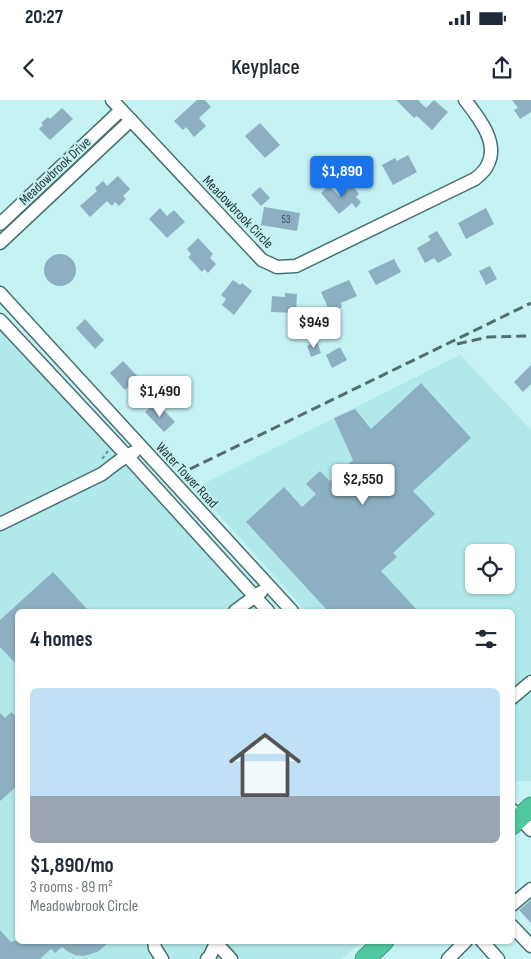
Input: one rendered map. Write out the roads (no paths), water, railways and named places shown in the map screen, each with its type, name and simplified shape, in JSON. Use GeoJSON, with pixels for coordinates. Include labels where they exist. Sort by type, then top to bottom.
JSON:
{"type":"FeatureCollection","features":[{"type":"Feature","properties":{"kind":"highway"},"geometry":{"type":"LineString","coordinates":[[365,959],[381,944]]}},
{"type":"Feature","properties":{"kind":"street","name":"Meadowbrook Circle"},"geometry":{"type":"LineString","coordinates":[[112,100],[262,260],[278,267],[296,266],[475,180],[488,166],[493,151],[482,123],[465,100]]}},
{"type":"Feature","properties":{"kind":"street","name":"Meadowbrook Drive"},"geometry":{"type":"LineString","coordinates":[[0,224],[121,110]]}},
{"type":"Feature","properties":{"kind":"street","name":"Meadowbrook Drive"},"geometry":{"type":"LineString","coordinates":[[0,243],[131,120]]}},
{"type":"Feature","properties":{"kind":"street","name":"Water Tower Road"},"geometry":{"type":"LineString","coordinates":[[0,293],[290,609]]}},
{"type":"Feature","properties":{"kind":"street"},"geometry":{"type":"LineString","coordinates":[[0,320],[128,456],[266,609]]}},
{"type":"Feature","properties":{"kind":"street"},"geometry":{"type":"LineString","coordinates":[[0,524],[102,474],[141,448]]}},
{"type":"Feature","properties":{"kind":"street"},"geometry":{"type":"LineString","coordinates":[[238,609],[269,585]]}},
{"type":"Feature","properties":{"kind":"street"},"geometry":{"type":"LineString","coordinates":[[515,695],[531,682]]}},
{"type":"Feature","properties":{"kind":"street"},"geometry":{"type":"LineString","coordinates":[[515,902],[531,889]]}},
{"type":"Feature","properties":{"kind":"street"},"geometry":{"type":"LineString","coordinates":[[515,929],[531,946]]}},
{"type":"Feature","properties":{"kind":"street"},"geometry":{"type":"LineString","coordinates":[[154,944],[162,959]]}},
{"type":"Feature","properties":{"kind":"street"},"geometry":{"type":"LineString","coordinates":[[207,959],[215,944]]}},
{"type":"Feature","properties":{"kind":"street"},"geometry":{"type":"LineString","coordinates":[[218,944],[231,959]]}},
{"type":"Feature","properties":{"kind":"street"},"geometry":{"type":"LineString","coordinates":[[448,959],[463,944]]}},
{"type":"Feature","properties":{"kind":"street"},"geometry":{"type":"LineString","coordinates":[[485,944],[498,959]]}},
{"type":"Feature","properties":{"kind":"railway"},"geometry":{"type":"LineString","coordinates":[[190,469],[531,303]]}},
{"type":"Feature","properties":{"kind":"railway"},"geometry":{"type":"LineString","coordinates":[[457,344],[488,337],[531,336]]}}]}
